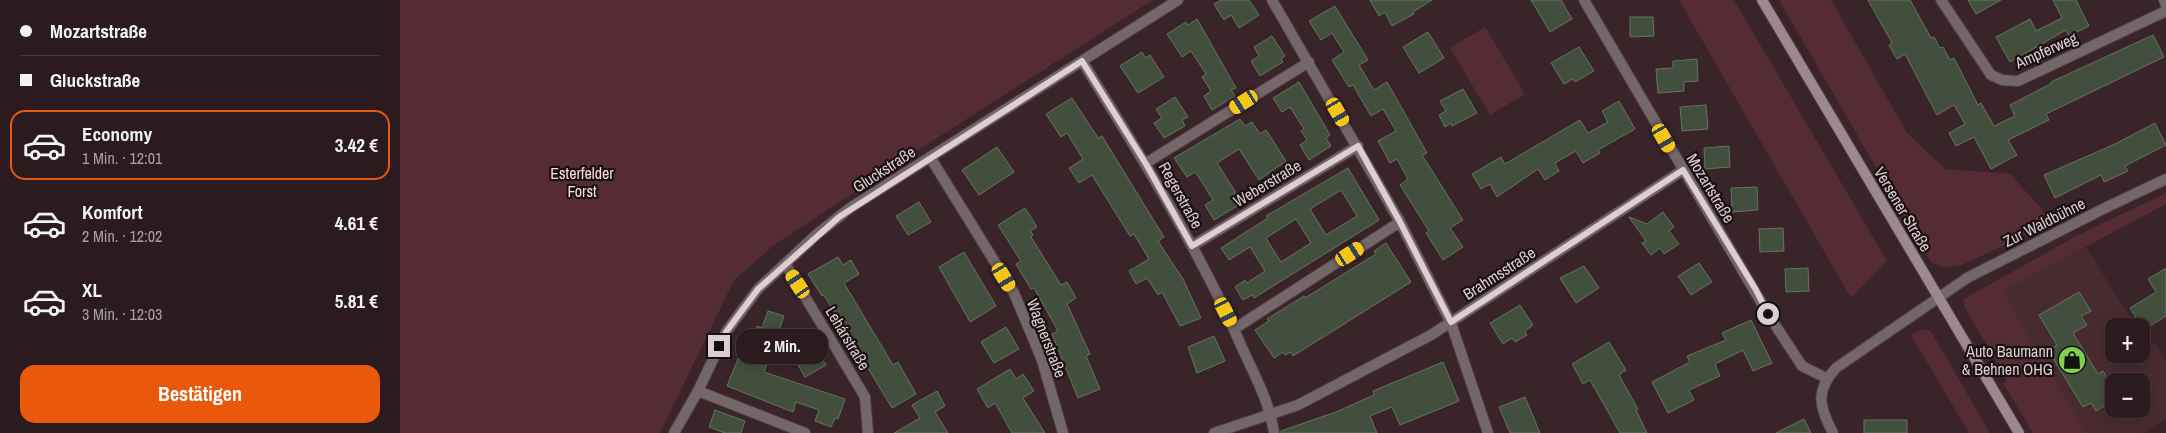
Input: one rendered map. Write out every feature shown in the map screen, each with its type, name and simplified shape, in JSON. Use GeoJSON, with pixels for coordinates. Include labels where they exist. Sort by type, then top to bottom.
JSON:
{"type":"FeatureCollection","features":[{"type":"Feature","properties":{"kind":"street","name":"Gluckstraße"},"geometry":{"type":"LineString","coordinates":[[674,433],[698,391],[726,332],[758,289],[786,265],[816,235],[850,208],[1178,0]]}},
{"type":"Feature","properties":{"kind":"street"},"geometry":{"type":"LineString","coordinates":[[1272,0],[1358,146],[1400,222],[1451,322],[1488,433]]}},
{"type":"Feature","properties":{"kind":"street","name":"Mozartstraße"},"geometry":{"type":"LineString","coordinates":[[1584,0],[1683,170],[1802,366],[1826,378]]}},
{"type":"Feature","properties":{"kind":"street","name":"Versener Straße"},"geometry":{"type":"LineString","coordinates":[[1762,0],[2018,433]]}},
{"type":"Feature","properties":{"kind":"street","name":"Ampferweg"},"geometry":{"type":"LineString","coordinates":[[1941,0],[1991,75],[2002,80],[2018,80],[2166,11]]}},
{"type":"Feature","properties":{"kind":"street"},"geometry":{"type":"LineString","coordinates":[[2164,0],[2166,5]]}},
{"type":"Feature","properties":{"kind":"street","name":"Regerstraße"},"geometry":{"type":"LineString","coordinates":[[1082,61],[1146,164],[1192,246],[1234,329],[1272,415],[1274,433]]}},
{"type":"Feature","properties":{"kind":"street"},"geometry":{"type":"LineString","coordinates":[[1146,164],[1309,62]]}},
{"type":"Feature","properties":{"kind":"street","name":"Weberstraße"},"geometry":{"type":"LineString","coordinates":[[1192,246],[1358,146]]}},
{"type":"Feature","properties":{"kind":"street","name":"Wagnerstraße"},"geometry":{"type":"LineString","coordinates":[[930,157],[1014,293],[1042,360],[1063,433]]}},
{"type":"Feature","properties":{"kind":"street","name":"Brahmsstraße"},"geometry":{"type":"LineString","coordinates":[[1214,433],[1298,405],[1451,322],[1683,170]]}},
{"type":"Feature","properties":{"kind":"street","name":"Zur Waldbühne"},"geometry":{"type":"LineString","coordinates":[[1938,296],[2022,249],[2166,179]]}},
{"type":"Feature","properties":{"kind":"street"},"geometry":{"type":"LineString","coordinates":[[1234,329],[1400,222]]}},
{"type":"Feature","properties":{"kind":"street","name":"Lehárstraße"},"geometry":{"type":"LineString","coordinates":[[786,265],[865,397],[868,433]]}},
{"type":"Feature","properties":{"kind":"street"},"geometry":{"type":"LineString","coordinates":[[1833,433],[1821,403],[1826,378],[1836,368],[1938,296]]}},
{"type":"Feature","properties":{"kind":"street"},"geometry":{"type":"LineString","coordinates":[[698,391],[804,433]]}},
{"type":"Feature","properties":{"kind":"shaded area"},"geometry":{"type":"Polygon","coordinates":[[[2085,246],[2131,318],[2105,318],[2105,363],[2150,363],[2150,345],[2154,342],[2166,360],[2166,418],[2143,433],[2087,433],[2001,291],[2085,246]]]}},
{"type":"Feature","properties":{"kind":"green space","name":"Esterfelder Forst"},"geometry":{"type":"Polygon","coordinates":[[[400,0],[1153,0],[774,245],[734,280],[660,433],[400,433],[400,0]]]}},
{"type":"Feature","properties":{"kind":"green space"},"geometry":{"type":"Polygon","coordinates":[[[1679,0],[1734,0],[1887,261],[1851,298],[1679,0]]]}},
{"type":"Feature","properties":{"kind":"green space"},"geometry":{"type":"Polygon","coordinates":[[[1779,0],[1831,0],[1907,133],[1945,169],[2010,174],[2039,206],[2050,224],[1962,265],[1941,267],[1931,262],[1779,0]]]}},
{"type":"Feature","properties":{"kind":"green space"},"geometry":{"type":"Polygon","coordinates":[[[1485,27],[1525,94],[1490,115],[1450,48],[1485,27]]]}},
{"type":"Feature","properties":{"kind":"green space"},"geometry":{"type":"Polygon","coordinates":[[[2166,193],[2166,204],[2002,291],[2087,433],[2033,433],[2003,383],[2007,380],[1964,306],[1964,299],[2078,235],[2166,193]]]}},
{"type":"Feature","properties":{"kind":"green space"},"geometry":{"type":"Polygon","coordinates":[[[1921,330],[1930,330],[1990,433],[1969,433],[1911,335],[1921,330]]]}},
{"type":"Feature","properties":{"kind":"building"},"geometry":{"type":"Polygon","coordinates":[[[1221,0],[1249,0],[1259,15],[1239,28],[1231,15],[1224,20],[1214,4],[1221,0]]]}},
{"type":"Feature","properties":{"kind":"building"},"geometry":{"type":"Polygon","coordinates":[[[1370,0],[1432,0],[1413,12],[1414,14],[1392,26],[1385,12],[1379,16],[1370,0]]]}},
{"type":"Feature","properties":{"kind":"building"},"geometry":{"type":"Polygon","coordinates":[[[1531,0],[1561,0],[1572,19],[1550,32],[1531,0]]]}},
{"type":"Feature","properties":{"kind":"building"},"geometry":{"type":"Polygon","coordinates":[[[1868,0],[1910,0],[1931,38],[1934,37],[1940,48],[1943,47],[1950,60],[1954,58],[1978,105],[1981,103],[1994,126],[2015,116],[2010,105],[2051,82],[2153,35],[2164,57],[2046,114],[2049,120],[2008,140],[2017,155],[1991,169],[1974,137],[1956,146],[1949,133],[1965,124],[1954,105],[1937,115],[1905,54],[1897,59],[1889,45],[1892,43],[1868,0]]]}},
{"type":"Feature","properties":{"kind":"building"},"geometry":{"type":"Polygon","coordinates":[[[1968,0],[2001,0],[1976,14],[1968,0]]]}},
{"type":"Feature","properties":{"kind":"building"},"geometry":{"type":"Polygon","coordinates":[[[2053,0],[2076,0],[2089,26],[2069,36],[2066,30],[2010,62],[1996,37],[2030,19],[2036,31],[2062,18],[2053,0]]]}},
{"type":"Feature","properties":{"kind":"building"},"geometry":{"type":"Polygon","coordinates":[[[1335,6],[1368,60],[1359,65],[1374,90],[1387,82],[1427,153],[1422,155],[1463,220],[1450,228],[1463,247],[1443,260],[1426,233],[1429,231],[1400,185],[1408,179],[1397,159],[1390,163],[1378,141],[1396,131],[1383,109],[1371,116],[1353,85],[1349,87],[1332,60],[1344,52],[1332,33],[1321,40],[1309,21],[1335,6]]]}},
{"type":"Feature","properties":{"kind":"building"},"geometry":{"type":"Polygon","coordinates":[[[1630,17],[1653,17],[1654,36],[1630,37],[1630,17]]]}},
{"type":"Feature","properties":{"kind":"building"},"geometry":{"type":"Polygon","coordinates":[[[1197,19],[1236,88],[1231,90],[1235,96],[1212,110],[1204,96],[1211,91],[1202,77],[1206,74],[1191,51],[1182,57],[1167,34],[1186,22],[1188,25],[1197,19]]]}},
{"type":"Feature","properties":{"kind":"building"},"geometry":{"type":"Polygon","coordinates":[[[1428,32],[1444,58],[1419,73],[1403,47],[1428,32]]]}},
{"type":"Feature","properties":{"kind":"building"},"geometry":{"type":"Polygon","coordinates":[[[1272,36],[1285,56],[1281,59],[1283,62],[1260,76],[1251,61],[1259,56],[1254,47],[1272,36]]]}},
{"type":"Feature","properties":{"kind":"building"},"geometry":{"type":"Polygon","coordinates":[[[1579,47],[1594,71],[1575,82],[1573,79],[1564,84],[1551,63],[1579,47]]]}},
{"type":"Feature","properties":{"kind":"building"},"geometry":{"type":"Polygon","coordinates":[[[1142,52],[1145,58],[1150,55],[1164,77],[1138,93],[1120,66],[1142,52]]]}},
{"type":"Feature","properties":{"kind":"building"},"geometry":{"type":"Polygon","coordinates":[[[1697,59],[1698,81],[1684,82],[1684,91],[1658,93],[1656,69],[1673,68],[1673,61],[1697,59]]]}},
{"type":"Feature","properties":{"kind":"building"},"geometry":{"type":"Polygon","coordinates":[[[1299,82],[1330,135],[1326,138],[1331,146],[1309,160],[1300,145],[1307,140],[1301,131],[1304,129],[1290,107],[1282,112],[1273,98],[1299,82]]]}},
{"type":"Feature","properties":{"kind":"building"},"geometry":{"type":"Polygon","coordinates":[[[1463,89],[1477,113],[1452,126],[1451,123],[1445,127],[1439,115],[1446,111],[1440,101],[1463,89]]]}},
{"type":"Feature","properties":{"kind":"building"},"geometry":{"type":"Polygon","coordinates":[[[1175,97],[1188,117],[1182,120],[1185,126],[1164,138],[1154,123],[1162,118],[1156,109],[1175,97]]]}},
{"type":"Feature","properties":{"kind":"building"},"geometry":{"type":"Polygon","coordinates":[[[1072,98],[1098,138],[1102,136],[1164,237],[1158,241],[1183,279],[1201,318],[1180,326],[1162,292],[1158,295],[1147,278],[1136,284],[1129,271],[1149,259],[1134,234],[1130,236],[1092,175],[1079,183],[1069,168],[1083,159],[1067,133],[1061,137],[1046,114],[1072,98]]]}},
{"type":"Feature","properties":{"kind":"building"},"geometry":{"type":"Polygon","coordinates":[[[1619,101],[1635,129],[1598,150],[1600,153],[1583,163],[1576,151],[1555,163],[1559,171],[1545,180],[1538,169],[1497,197],[1490,184],[1481,189],[1472,174],[1501,157],[1505,164],[1580,120],[1588,133],[1608,122],[1602,111],[1619,101]]]}},
{"type":"Feature","properties":{"kind":"building"},"geometry":{"type":"Polygon","coordinates":[[[1706,105],[1708,129],[1682,131],[1680,107],[1706,105]]]}},
{"type":"Feature","properties":{"kind":"building"},"geometry":{"type":"Polygon","coordinates":[[[1240,119],[1245,126],[1252,122],[1260,134],[1266,130],[1286,161],[1259,180],[1239,149],[1217,163],[1236,193],[1233,195],[1237,206],[1214,220],[1205,205],[1213,200],[1200,179],[1195,172],[1187,177],[1174,158],[1240,119]]]}},
{"type":"Feature","properties":{"kind":"building"},"geometry":{"type":"Polygon","coordinates":[[[2155,123],[2166,145],[2125,166],[2128,171],[2104,182],[2101,175],[2055,198],[2044,175],[2115,144],[2155,123]]]}},
{"type":"Feature","properties":{"kind":"building"},"geometry":{"type":"Polygon","coordinates":[[[1729,146],[1730,167],[1705,169],[1704,148],[1729,146]]]}},
{"type":"Feature","properties":{"kind":"building"},"geometry":{"type":"Polygon","coordinates":[[[997,147],[1014,172],[979,195],[962,170],[997,147]]]}},
{"type":"Feature","properties":{"kind":"building"},"geometry":{"type":"Polygon","coordinates":[[[1348,168],[1379,220],[1254,298],[1252,295],[1243,300],[1235,287],[1245,280],[1247,283],[1265,271],[1250,247],[1229,260],[1221,248],[1268,218],[1266,216],[1348,168]],[[1341,190],[1310,209],[1326,235],[1357,216],[1341,190]],[[1296,219],[1266,238],[1281,262],[1311,243],[1296,219]]]}},
{"type":"Feature","properties":{"kind":"building"},"geometry":{"type":"Polygon","coordinates":[[[1757,187],[1758,210],[1732,212],[1731,188],[1757,187]]]}},
{"type":"Feature","properties":{"kind":"building"},"geometry":{"type":"Polygon","coordinates":[[[919,202],[931,222],[908,235],[896,216],[919,202]]]}},
{"type":"Feature","properties":{"kind":"building"},"geometry":{"type":"Polygon","coordinates":[[[1025,208],[1037,227],[1030,231],[1033,235],[1031,237],[1061,285],[1067,282],[1076,298],[1067,304],[1090,354],[1086,356],[1100,389],[1078,398],[1052,334],[1058,331],[1034,288],[1031,289],[1016,264],[1021,261],[998,225],[1025,208]]]}},
{"type":"Feature","properties":{"kind":"building"},"geometry":{"type":"Polygon","coordinates":[[[1663,212],[1674,227],[1669,231],[1679,244],[1664,254],[1660,248],[1651,255],[1642,243],[1646,241],[1629,217],[1647,224],[1663,212]]]}},
{"type":"Feature","properties":{"kind":"building"},"geometry":{"type":"Polygon","coordinates":[[[1783,228],[1784,251],[1760,252],[1759,229],[1783,228]]]}},
{"type":"Feature","properties":{"kind":"building"},"geometry":{"type":"Polygon","coordinates":[[[1386,243],[1411,282],[1293,356],[1291,352],[1285,355],[1283,352],[1274,358],[1255,330],[1269,321],[1267,319],[1376,254],[1374,251],[1386,243]]]}},
{"type":"Feature","properties":{"kind":"building"},"geometry":{"type":"Polygon","coordinates":[[[964,252],[996,306],[970,322],[939,267],[964,252]]]}},
{"type":"Feature","properties":{"kind":"building"},"geometry":{"type":"Polygon","coordinates":[[[838,257],[843,265],[851,260],[859,274],[844,283],[893,365],[898,362],[916,394],[892,408],[824,295],[822,296],[808,274],[838,257]]]}},
{"type":"Feature","properties":{"kind":"building"},"geometry":{"type":"Polygon","coordinates":[[[1699,263],[1712,282],[1691,295],[1678,276],[1699,263]]]}},
{"type":"Feature","properties":{"kind":"building"},"geometry":{"type":"Polygon","coordinates":[[[1584,266],[1599,288],[1576,303],[1560,278],[1584,266]]]}},
{"type":"Feature","properties":{"kind":"building"},"geometry":{"type":"Polygon","coordinates":[[[1808,268],[1809,291],[1786,292],[1785,269],[1808,268]]]}},
{"type":"Feature","properties":{"kind":"building"},"geometry":{"type":"Polygon","coordinates":[[[2166,268],[2166,316],[2150,326],[2150,318],[2136,318],[2130,308],[2156,292],[2148,279],[2166,268]]]}},
{"type":"Feature","properties":{"kind":"building","name":"Auto Baumann & Behnen OHG"},"geometry":{"type":"Polygon","coordinates":[[[2079,292],[2091,311],[2081,316],[2087,325],[2073,333],[2098,374],[2103,371],[2105,374],[2105,406],[2096,411],[2091,403],[2083,407],[2048,350],[2057,345],[2039,315],[2079,292]]]}},
{"type":"Feature","properties":{"kind":"building"},"geometry":{"type":"Polygon","coordinates":[[[1520,305],[1533,325],[1525,331],[1527,335],[1515,342],[1512,338],[1503,344],[1490,323],[1520,305]]]}},
{"type":"Feature","properties":{"kind":"building"},"geometry":{"type":"Polygon","coordinates":[[[768,311],[784,316],[764,372],[845,399],[838,419],[835,418],[831,427],[815,421],[819,410],[796,402],[793,412],[727,386],[749,332],[754,334],[757,326],[762,328],[768,311]]]}},
{"type":"Feature","properties":{"kind":"building"},"geometry":{"type":"Polygon","coordinates":[[[1751,320],[1772,363],[1753,371],[1743,350],[1715,364],[1720,376],[1689,390],[1694,400],[1668,413],[1652,382],[1690,362],[1687,356],[1726,340],[1722,333],[1751,320]]]}},
{"type":"Feature","properties":{"kind":"building"},"geometry":{"type":"Polygon","coordinates":[[[1006,327],[1019,349],[994,363],[981,342],[1006,327]]]}},
{"type":"Feature","properties":{"kind":"building"},"geometry":{"type":"Polygon","coordinates":[[[808,336],[826,365],[805,377],[788,348],[808,336]]]}},
{"type":"Feature","properties":{"kind":"building"},"geometry":{"type":"Polygon","coordinates":[[[1214,336],[1225,361],[1197,373],[1188,347],[1214,336]]]}},
{"type":"Feature","properties":{"kind":"building"},"geometry":{"type":"Polygon","coordinates":[[[1609,342],[1626,370],[1619,375],[1638,409],[1636,410],[1647,433],[1620,433],[1590,380],[1583,384],[1572,364],[1609,342]]]}},
{"type":"Feature","properties":{"kind":"building"},"geometry":{"type":"Polygon","coordinates":[[[1443,362],[1459,401],[1400,425],[1392,407],[1370,416],[1377,433],[1281,433],[1281,431],[1336,412],[1374,395],[1373,391],[1443,362]]]}},
{"type":"Feature","properties":{"kind":"building"},"geometry":{"type":"Polygon","coordinates":[[[1010,369],[1016,379],[1023,374],[1034,391],[1023,398],[1045,433],[1012,433],[995,403],[988,408],[977,389],[1010,369]]]}},
{"type":"Feature","properties":{"kind":"building"},"geometry":{"type":"Polygon","coordinates":[[[937,391],[945,406],[935,412],[948,433],[894,433],[920,418],[912,405],[937,391]]]}},
{"type":"Feature","properties":{"kind":"building"},"geometry":{"type":"Polygon","coordinates":[[[1525,397],[1540,433],[1510,433],[1499,407],[1525,397]]]}},
{"type":"Feature","properties":{"kind":"building"},"geometry":{"type":"Polygon","coordinates":[[[715,410],[745,421],[741,433],[725,433],[709,427],[715,410]]]}},
{"type":"Feature","properties":{"kind":"building"},"geometry":{"type":"Polygon","coordinates":[[[1804,419],[1811,433],[1776,433],[1804,419]]]}},
{"type":"Feature","properties":{"kind":"building"},"geometry":{"type":"Polygon","coordinates":[[[1864,420],[1907,420],[1907,433],[1864,433],[1864,420]]]}},
{"type":"Feature","properties":{"kind":"place","name":"Auto Baumann & Behnen OHG"},"geometry":{"type":"Point","coordinates":[2072,360]}},
{"type":"Feature","properties":{"kind":"route"},"geometry":{"type":"LineString","coordinates":[[719,346],[726,332],[758,289],[786,265],[816,235],[850,208],[1082,61],[1146,164],[1192,246],[1358,146],[1400,222],[1451,322],[1683,170],[1756,290],[1768,314]]}}]}
